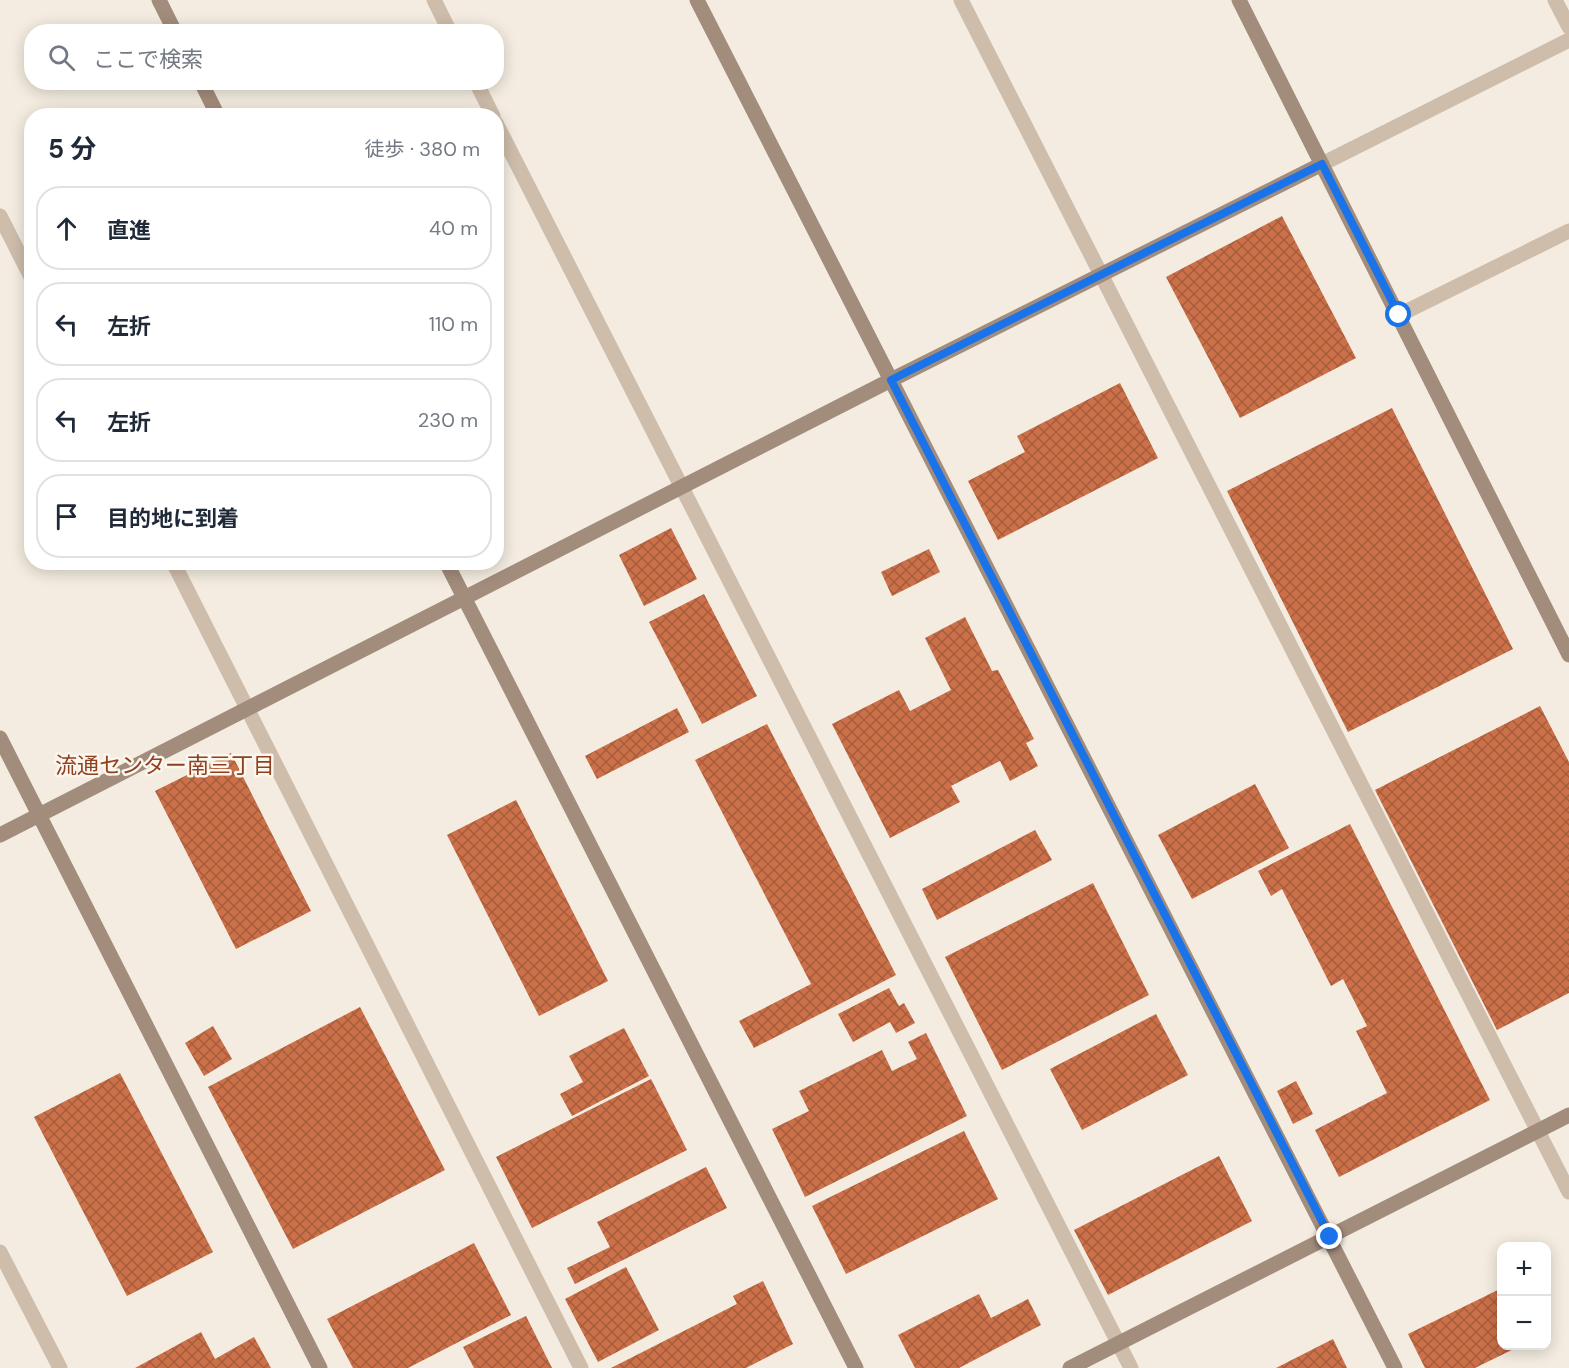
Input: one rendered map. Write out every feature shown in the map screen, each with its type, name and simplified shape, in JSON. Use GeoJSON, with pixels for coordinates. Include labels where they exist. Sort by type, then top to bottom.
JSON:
{"type":"FeatureCollection","features":[{"type":"Feature","properties":{"kind":"street"},"geometry":{"type":"LineString","coordinates":[[159,0],[171,24]]}},
{"type":"Feature","properties":{"kind":"street"},"geometry":{"type":"LineString","coordinates":[[434,0],[446,24]]}},
{"type":"Feature","properties":{"kind":"street"},"geometry":{"type":"LineString","coordinates":[[697,0],[1395,1368]]}},
{"type":"Feature","properties":{"kind":"street"},"geometry":{"type":"LineString","coordinates":[[961,0],[1569,1192]]}},
{"type":"Feature","properties":{"kind":"street"},"geometry":{"type":"LineString","coordinates":[[1239,0],[1569,655]]}},
{"type":"Feature","properties":{"kind":"street"},"geometry":{"type":"LineString","coordinates":[[1556,0],[1569,27]]}},
{"type":"Feature","properties":{"kind":"street"},"geometry":{"type":"LineString","coordinates":[[0,835],[465,600],[891,380],[1569,40]]}},
{"type":"Feature","properties":{"kind":"street"},"geometry":{"type":"LineString","coordinates":[[205,90],[214,108]]}},
{"type":"Feature","properties":{"kind":"street"},"geometry":{"type":"LineString","coordinates":[[480,90],[489,108]]}},
{"type":"Feature","properties":{"kind":"street"},"geometry":{"type":"LineString","coordinates":[[504,139],[1131,1368]]}},
{"type":"Feature","properties":{"kind":"street"},"geometry":{"type":"LineString","coordinates":[[0,216],[24,263]]}},
{"type":"Feature","properties":{"kind":"street"},"geometry":{"type":"LineString","coordinates":[[1399,315],[1568,235]]}},
{"type":"Feature","properties":{"kind":"street"},"geometry":{"type":"LineString","coordinates":[[177,570],[581,1368]]}},
{"type":"Feature","properties":{"kind":"street"},"geometry":{"type":"LineString","coordinates":[[450,570],[856,1368]]}},
{"type":"Feature","properties":{"kind":"street"},"geometry":{"type":"LineString","coordinates":[[0,738],[320,1368]]}},
{"type":"Feature","properties":{"kind":"street"},"geometry":{"type":"LineString","coordinates":[[1070,1368],[1569,1115]]}},
{"type":"Feature","properties":{"kind":"street"},"geometry":{"type":"LineString","coordinates":[[0,1252],[60,1368]]}},
{"type":"Feature","properties":{"kind":"building"},"geometry":{"type":"Polygon","coordinates":[[[1282,216],[1356,358],[1240,418],[1166,277],[1282,216]]]}},
{"type":"Feature","properties":{"kind":"building"},"geometry":{"type":"Polygon","coordinates":[[[1120,383],[1158,458],[998,540],[968,481],[1025,452],[1017,436],[1120,383]]]}},
{"type":"Feature","properties":{"kind":"building"},"geometry":{"type":"Polygon","coordinates":[[[1392,408],[1513,649],[1348,732],[1227,491],[1392,408]]]}},
{"type":"Feature","properties":{"kind":"building"},"geometry":{"type":"Polygon","coordinates":[[[671,528],[697,579],[644,606],[619,555],[671,528]]]}},
{"type":"Feature","properties":{"kind":"building"},"geometry":{"type":"Polygon","coordinates":[[[929,549],[940,572],[892,596],[881,572],[929,549]]]}},
{"type":"Feature","properties":{"kind":"building"},"geometry":{"type":"Polygon","coordinates":[[[704,594],[757,696],[702,724],[649,622],[704,594]]]}},
{"type":"Feature","properties":{"kind":"building"},"geometry":{"type":"Polygon","coordinates":[[[965,617],[992,671],[998,670],[1034,739],[1026,743],[1038,766],[1010,781],[1000,761],[951,786],[960,802],[890,838],[832,724],[899,690],[910,711],[951,690],[925,638],[965,617]]]}},
{"type":"Feature","properties":{"kind":"building"},"geometry":{"type":"Polygon","coordinates":[[[1540,706],[1569,762],[1569,993],[1497,1030],[1375,790],[1540,706]]]}},
{"type":"Feature","properties":{"kind":"building"},"geometry":{"type":"Polygon","coordinates":[[[677,708],[689,732],[597,779],[585,756],[677,708]]]}},
{"type":"Feature","properties":{"kind":"building"},"geometry":{"type":"Polygon","coordinates":[[[767,724],[896,975],[754,1048],[739,1021],[811,984],[695,760],[767,724]]]}},
{"type":"Feature","properties":{"kind":"building"},"geometry":{"type":"Polygon","coordinates":[[[231,753],[311,911],[236,949],[155,791],[231,753]]]}},
{"type":"Feature","properties":{"kind":"building"},"geometry":{"type":"Polygon","coordinates":[[[1255,784],[1289,848],[1192,899],[1158,835],[1255,784]]]}},
{"type":"Feature","properties":{"kind":"building"},"geometry":{"type":"Polygon","coordinates":[[[516,800],[608,981],[539,1016],[447,835],[516,800]]]}},
{"type":"Feature","properties":{"kind":"building"},"geometry":{"type":"Polygon","coordinates":[[[1350,824],[1490,1100],[1339,1177],[1315,1130],[1387,1093],[1356,1031],[1367,1026],[1343,979],[1331,986],[1282,889],[1271,896],[1258,871],[1350,824]]]}},
{"type":"Feature","properties":{"kind":"building"},"geometry":{"type":"Polygon","coordinates":[[[1035,830],[1052,860],[937,920],[922,889],[1035,830]]]}},
{"type":"Feature","properties":{"kind":"building"},"geometry":{"type":"Polygon","coordinates":[[[1093,883],[1149,995],[1002,1070],[945,957],[1093,883]]]}},
{"type":"Feature","properties":{"kind":"building"},"geometry":{"type":"Polygon","coordinates":[[[889,988],[899,1006],[904,1003],[915,1023],[896,1033],[890,1022],[853,1042],[838,1014],[889,988]]]}},
{"type":"Feature","properties":{"kind":"building"},"geometry":{"type":"Polygon","coordinates":[[[360,1007],[445,1170],[293,1249],[208,1087],[360,1007]]]}},
{"type":"Feature","properties":{"kind":"building"},"geometry":{"type":"Polygon","coordinates":[[[1156,1014],[1188,1075],[1082,1130],[1050,1069],[1156,1014]]]}},
{"type":"Feature","properties":{"kind":"building"},"geometry":{"type":"Polygon","coordinates":[[[213,1026],[232,1059],[204,1076],[185,1043],[213,1026]]]}},
{"type":"Feature","properties":{"kind":"building"},"geometry":{"type":"Polygon","coordinates":[[[624,1028],[649,1076],[572,1116],[560,1094],[583,1082],[569,1056],[624,1028]]]}},
{"type":"Feature","properties":{"kind":"building"},"geometry":{"type":"Polygon","coordinates":[[[926,1033],[967,1116],[805,1197],[772,1129],[809,1111],[799,1091],[882,1050],[892,1071],[917,1059],[908,1042],[926,1033]]]}},
{"type":"Feature","properties":{"kind":"building"},"geometry":{"type":"Polygon","coordinates":[[[120,1073],[213,1252],[127,1296],[34,1117],[120,1073]]]}},
{"type":"Feature","properties":{"kind":"building"},"geometry":{"type":"Polygon","coordinates":[[[651,1079],[687,1150],[532,1228],[496,1157],[651,1079]]]}},
{"type":"Feature","properties":{"kind":"building"},"geometry":{"type":"Polygon","coordinates":[[[1296,1081],[1313,1114],[1293,1124],[1277,1091],[1296,1081]]]}},
{"type":"Feature","properties":{"kind":"building"},"geometry":{"type":"Polygon","coordinates":[[[964,1131],[998,1199],[846,1274],[812,1206],[964,1131]]]}},
{"type":"Feature","properties":{"kind":"building"},"geometry":{"type":"Polygon","coordinates":[[[1219,1156],[1252,1221],[1108,1295],[1074,1230],[1219,1156]]]}},
{"type":"Feature","properties":{"kind":"building"},"geometry":{"type":"Polygon","coordinates":[[[706,1167],[727,1208],[575,1284],[567,1268],[610,1247],[597,1222],[706,1167]]]}},
{"type":"Feature","properties":{"kind":"building"},"geometry":{"type":"Polygon","coordinates":[[[474,1243],[511,1315],[408,1368],[353,1368],[327,1319],[474,1243]]]}},
{"type":"Feature","properties":{"kind":"building"},"geometry":{"type":"Polygon","coordinates":[[[626,1267],[659,1330],[598,1362],[565,1299],[626,1267]]]}},
{"type":"Feature","properties":{"kind":"building"},"geometry":{"type":"Polygon","coordinates":[[[763,1281],[793,1344],[746,1368],[611,1368],[737,1304],[733,1296],[763,1281]]]}},
{"type":"Feature","properties":{"kind":"building"},"geometry":{"type":"Polygon","coordinates":[[[1497,1290],[1497,1350],[1512,1350],[1475,1368],[1425,1368],[1408,1334],[1497,1290]]]}},
{"type":"Feature","properties":{"kind":"building"},"geometry":{"type":"Polygon","coordinates":[[[979,1294],[991,1318],[1028,1299],[1041,1325],[959,1368],[915,1368],[898,1335],[979,1294]]]}},
{"type":"Feature","properties":{"kind":"building"},"geometry":{"type":"Polygon","coordinates":[[[526,1316],[552,1368],[474,1368],[463,1347],[526,1316]]]}},
{"type":"Feature","properties":{"kind":"building"},"geometry":{"type":"Polygon","coordinates":[[[201,1332],[215,1359],[254,1337],[271,1368],[135,1368],[201,1332]]]}},
{"type":"Feature","properties":{"kind":"building"},"geometry":{"type":"Polygon","coordinates":[[[1333,1339],[1347,1368],[1276,1368],[1333,1339]]]}},
{"type":"Feature","properties":{"kind":"district","name":"流通センター南三丁目"},"geometry":{"type":"Point","coordinates":[165,765]}},
{"type":"Feature","properties":{"kind":"route"},"geometry":{"type":"LineString","coordinates":[[1330,1237],[891,380],[1322,164],[1399,315]]}}]}
